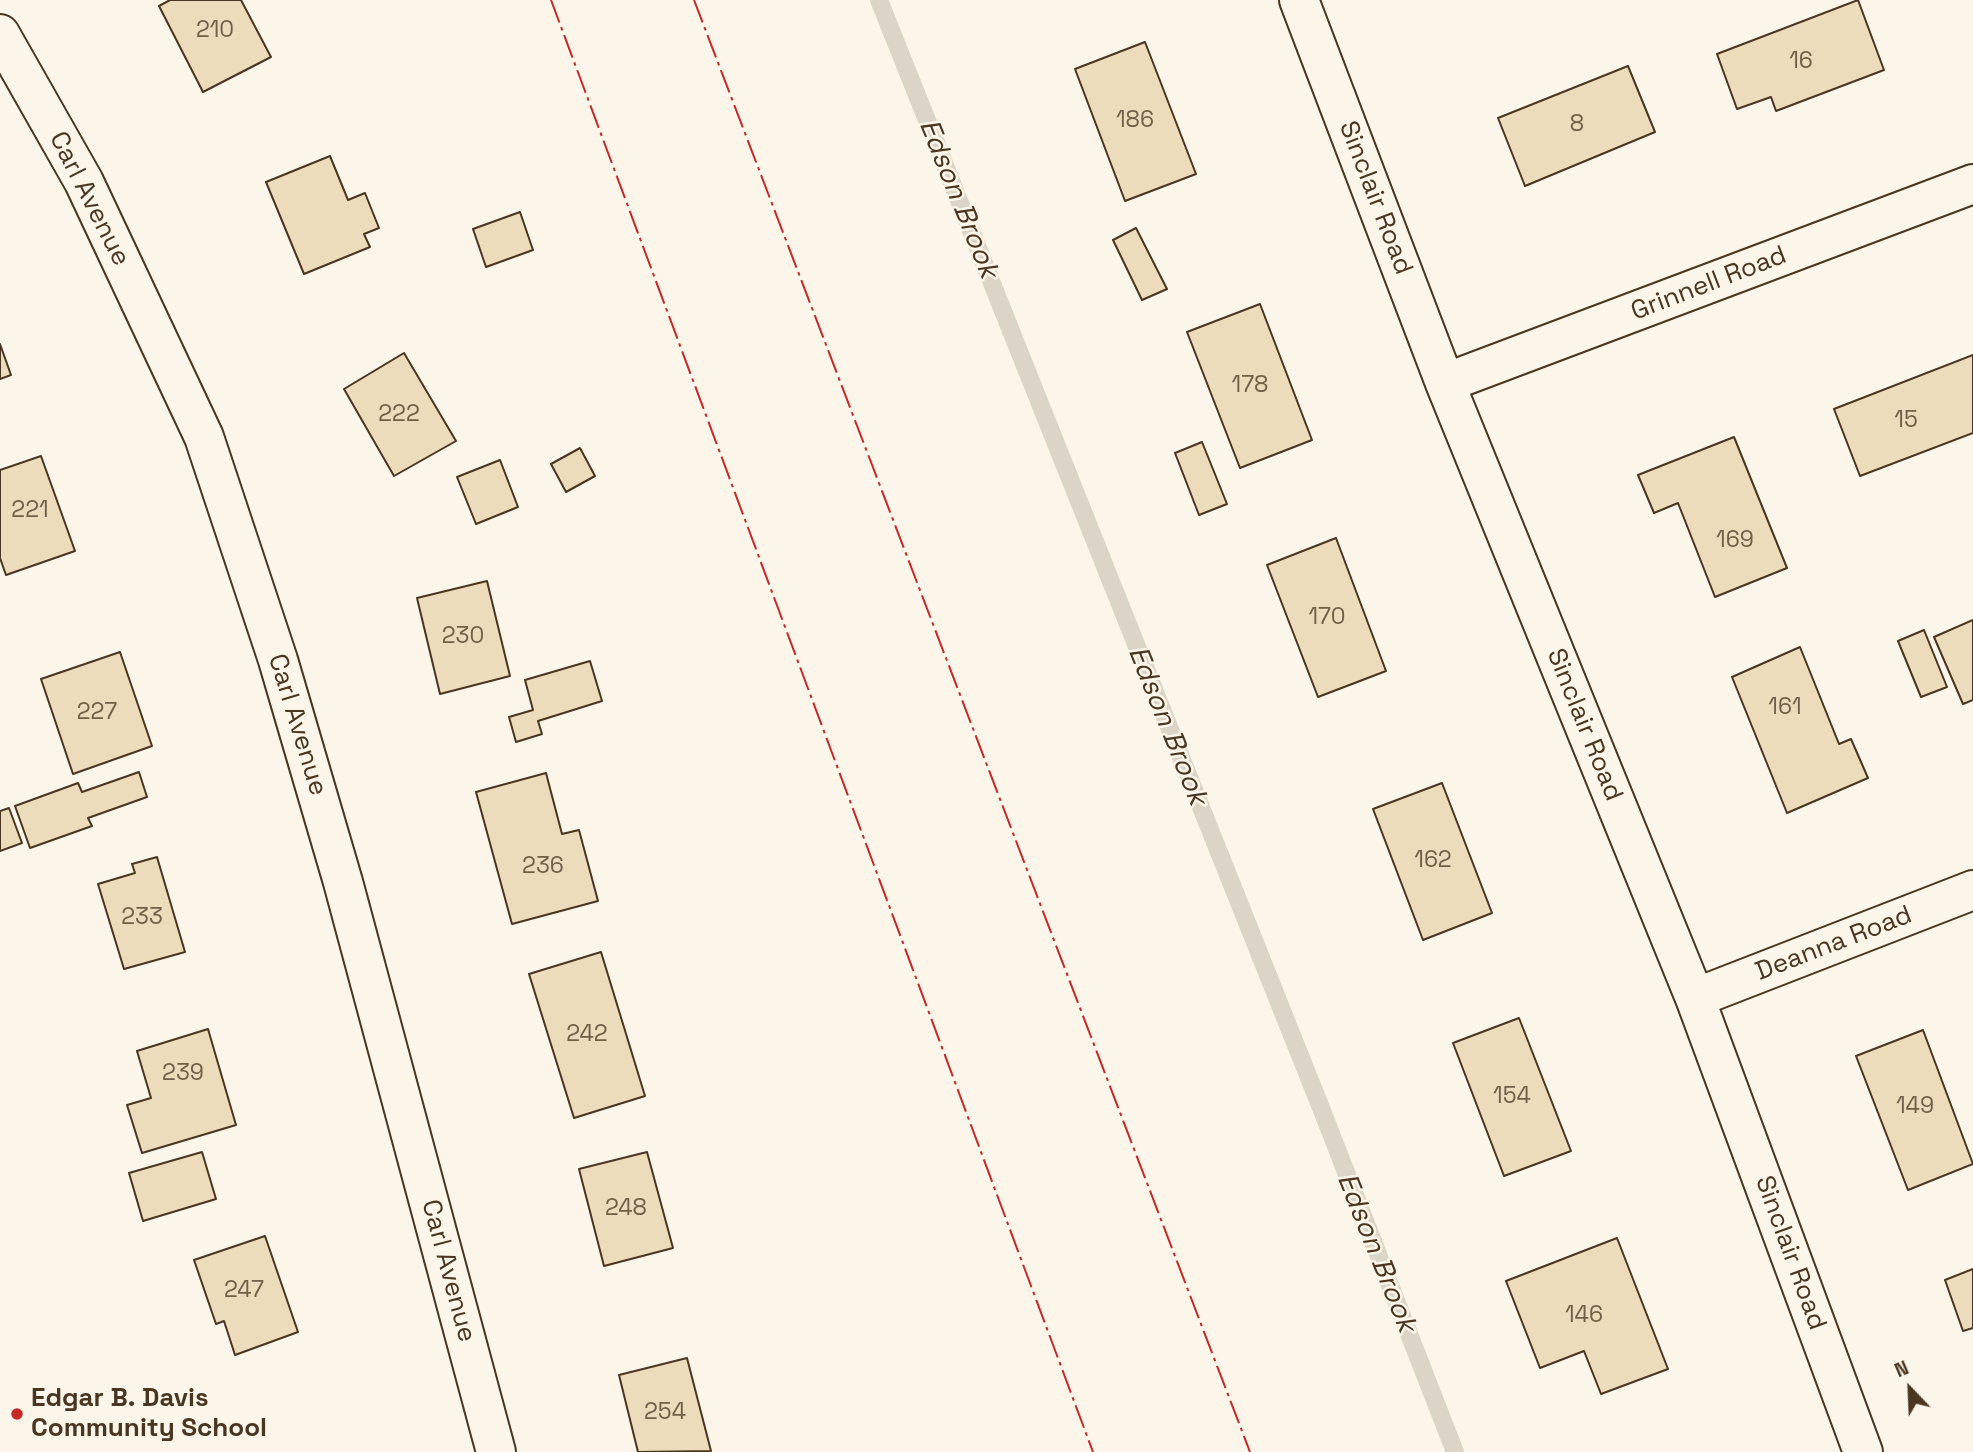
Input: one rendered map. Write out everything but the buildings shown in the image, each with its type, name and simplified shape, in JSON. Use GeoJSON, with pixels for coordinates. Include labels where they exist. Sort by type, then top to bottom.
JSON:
{"type":"FeatureCollection","features":[{"type":"Feature","properties":{"kind":"street","name":"Sinclair Road"},"geometry":{"type":"LineString","coordinates":[[1299,0],[1445,383],[1695,999],[1863,1452]]}},
{"type":"Feature","properties":{"kind":"street","name":"Carl Avenue"},"geometry":{"type":"LineString","coordinates":[[0,34],[84,182],[204,437],[278,660],[343,882],[496,1452]]}},
{"type":"Feature","properties":{"kind":"street","name":"Grinnell Road"},"geometry":{"type":"LineString","coordinates":[[1445,383],[1973,184]]}},
{"type":"Feature","properties":{"kind":"street","name":"Deanna Road"},"geometry":{"type":"LineString","coordinates":[[1695,999],[1973,890]]}},
{"type":"Feature","properties":{"kind":"waterway","name":"Edson Brook"},"geometry":{"type":"LineString","coordinates":[[879,0],[1323,1113],[1455,1452]]}},
{"type":"Feature","properties":{"kind":"power"},"geometry":{"type":"LineString","coordinates":[[551,0],[1093,1452]]}},
{"type":"Feature","properties":{"kind":"power"},"geometry":{"type":"LineString","coordinates":[[694,0],[1250,1452]]}},
{"type":"Feature","properties":{"kind":"place","name":"Edgar B. Davis Community School"},"geometry":{"type":"Point","coordinates":[17,1414]}}]}
